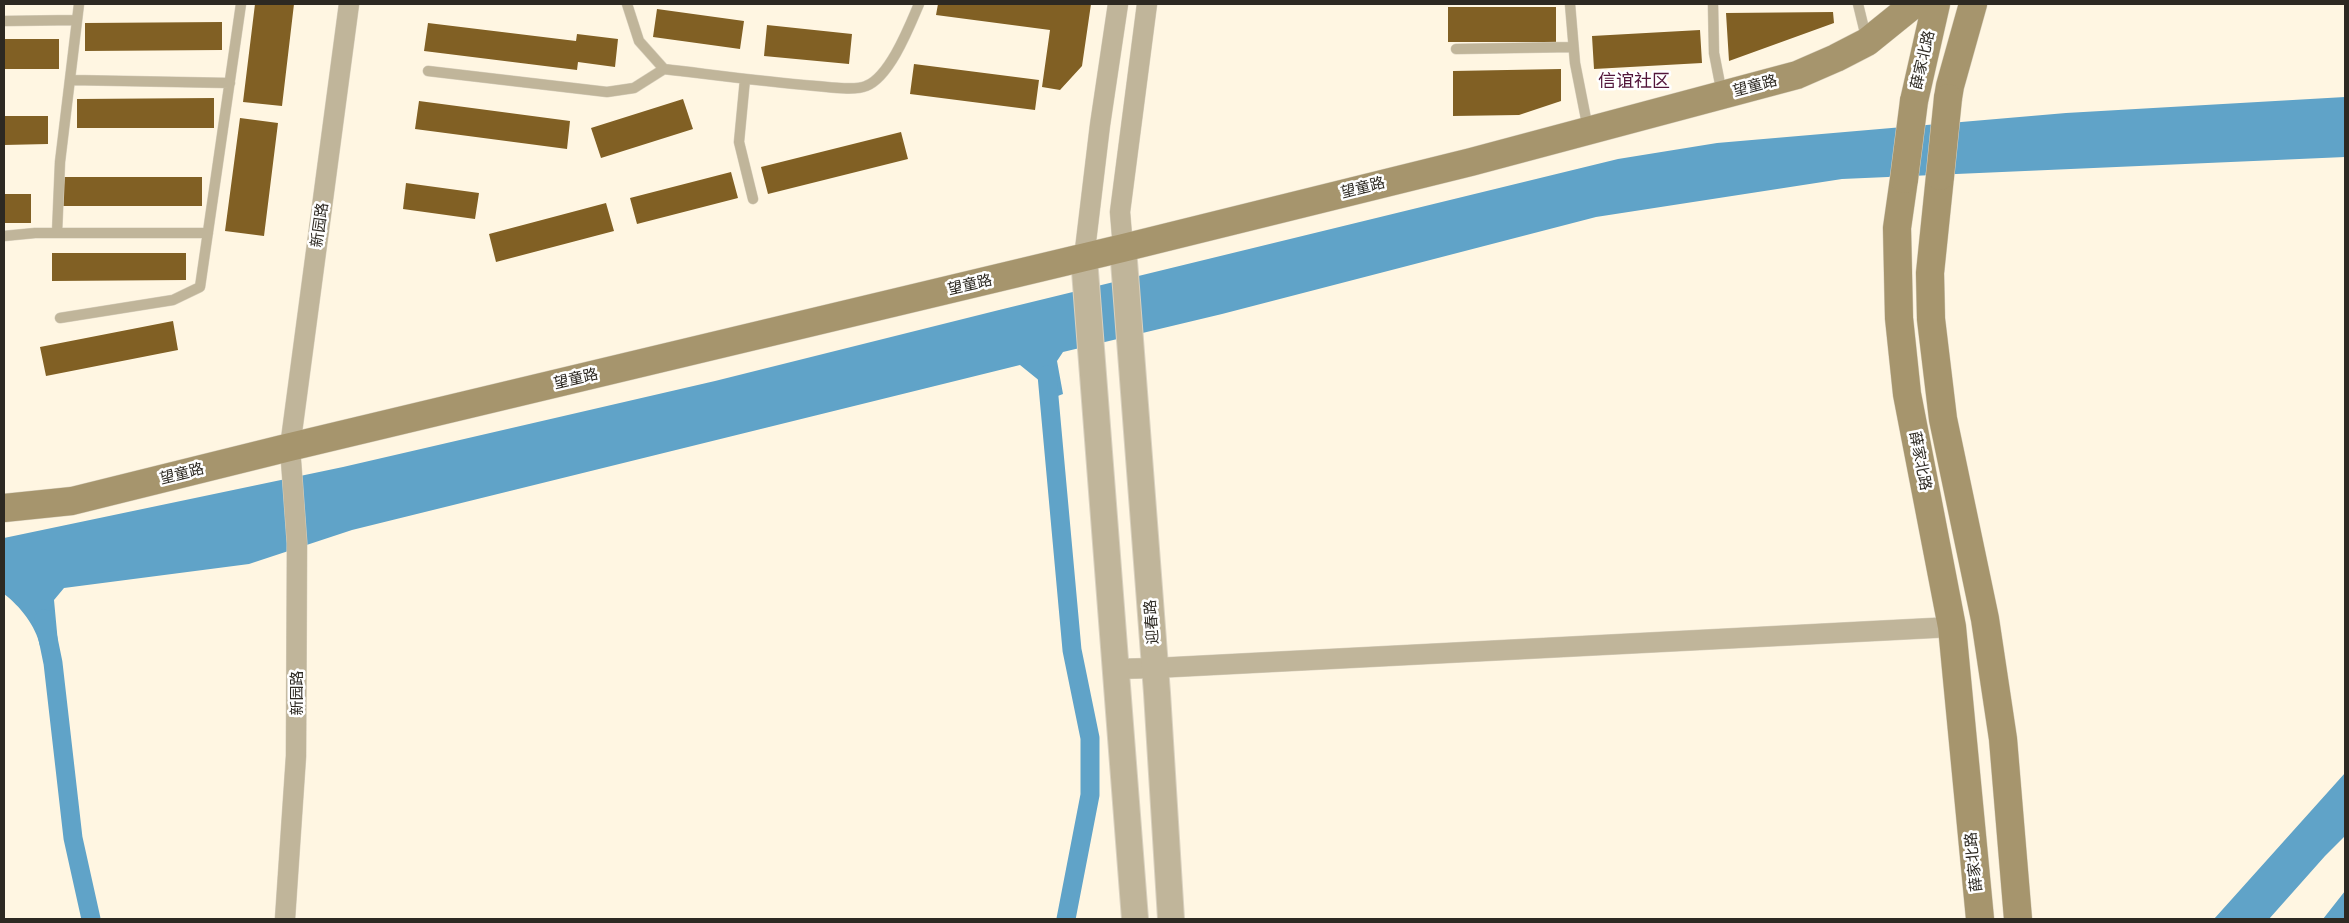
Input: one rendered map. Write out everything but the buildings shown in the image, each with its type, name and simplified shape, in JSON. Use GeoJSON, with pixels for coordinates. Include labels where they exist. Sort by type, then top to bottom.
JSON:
{"type":"FeatureCollection","features":[{"type":"Feature","properties":{"kind":"main road","name":"望童路"},"geometry":{"type":"LineString","coordinates":[[4,508],[72,501],[291,457],[1084,258],[1797,75],[1867,42],[1914,4]]}},
{"type":"Feature","properties":{"kind":"main road","name":"薛家北路"},"geometry":{"type":"LineString","coordinates":[[1936,4],[1914,101],[1897,228],[1899,318],[1907,394],[1952,627],[1980,919]]}},
{"type":"Feature","properties":{"kind":"main road","name":"薛家北路"},"geometry":{"type":"LineString","coordinates":[[1970,12],[1948,98],[1930,274],[1931,319],[1943,420],[1984,619],[2003,739],[2018,919]]}},
{"type":"Feature","properties":{"kind":"street","name":"新园路"},"geometry":{"type":"LineString","coordinates":[[285,919],[296,756],[297,543],[291,457],[349,4]]}},
{"type":"Feature","properties":{"kind":"street"},"geometry":{"type":"LineString","coordinates":[[1118,4],[1100,125],[1084,258],[1135,919]]}},
{"type":"Feature","properties":{"kind":"street"},"geometry":{"type":"LineString","coordinates":[[1123,248],[1120,212],[1147,4]]}},
{"type":"Feature","properties":{"kind":"street","name":"迎春路"},"geometry":{"type":"LineString","coordinates":[[1123,248],[1156,668],[1171,919]]}},
{"type":"Feature","properties":{"kind":"street"},"geometry":{"type":"LineString","coordinates":[[1116,669],[1952,627]]}},
{"type":"Feature","properties":{"kind":"lane"},"geometry":{"type":"LineString","coordinates":[[57,233],[60,162],[79,4]]}},
{"type":"Feature","properties":{"kind":"lane"},"geometry":{"type":"LineString","coordinates":[[60,318],[173,300],[200,287],[241,4]]}},
{"type":"Feature","properties":{"kind":"lane"},"geometry":{"type":"LineString","coordinates":[[627,4],[639,41],[664,68],[745,79],[840,88],[866,86],[886,69],[900,48],[919,4]]}},
{"type":"Feature","properties":{"kind":"lane"},"geometry":{"type":"LineString","coordinates":[[1570,4],[1573,47],[1588,130]]}},
{"type":"Feature","properties":{"kind":"lane"},"geometry":{"type":"LineString","coordinates":[[1713,4],[1714,52],[1722,94]]}},
{"type":"Feature","properties":{"kind":"lane"},"geometry":{"type":"LineString","coordinates":[[1858,4],[1867,42]]}},
{"type":"Feature","properties":{"kind":"lane"},"geometry":{"type":"LineString","coordinates":[[4,21],[77,20]]}},
{"type":"Feature","properties":{"kind":"lane"},"geometry":{"type":"LineString","coordinates":[[1456,49],[1573,47]]}},
{"type":"Feature","properties":{"kind":"lane"},"geometry":{"type":"LineString","coordinates":[[428,71],[607,92],[634,88],[664,68]]}},
{"type":"Feature","properties":{"kind":"lane"},"geometry":{"type":"LineString","coordinates":[[745,79],[739,142],[753,198]]}},
{"type":"Feature","properties":{"kind":"lane"},"geometry":{"type":"LineString","coordinates":[[71,80],[230,83]]}},
{"type":"Feature","properties":{"kind":"lane"},"geometry":{"type":"LineString","coordinates":[[4,236],[57,233],[208,233]]}},
{"type":"Feature","properties":{"kind":"water"},"geometry":{"type":"Polygon","coordinates":[[[2345,97],[2345,157],[1842,179],[1596,217],[1222,314],[1063,352],[1057,361],[1063,394],[1042,402],[1041,382],[1020,365],[352,530],[249,564],[64,588],[54,600],[58,643],[40,646],[35,631],[26,617],[16,604],[4,594],[4,538],[343,467],[715,381],[1618,159],[1717,143],[2066,113],[2345,97]]]}},
{"type":"Feature","properties":{"kind":"water"},"geometry":{"type":"Polygon","coordinates":[[[2345,773],[2345,836],[2269,919],[2214,919],[2345,773]]]}},
{"type":"Feature","properties":{"kind":"water"},"geometry":{"type":"Polygon","coordinates":[[[2345,891],[2345,919],[2323,919],[2345,891]]]}},
{"type":"Feature","properties":{"kind":"waterway"},"geometry":{"type":"LineString","coordinates":[[1047,375],[1072,650],[1090,738],[1090,795],[1066,919]]}},
{"type":"Feature","properties":{"kind":"waterway"},"geometry":{"type":"LineString","coordinates":[[44,619],[53,663],[73,838],[91,919]]}},
{"type":"Feature","properties":{"kind":"district","name":"信谊社区"},"geometry":{"type":"Point","coordinates":[1634,82]}}]}
